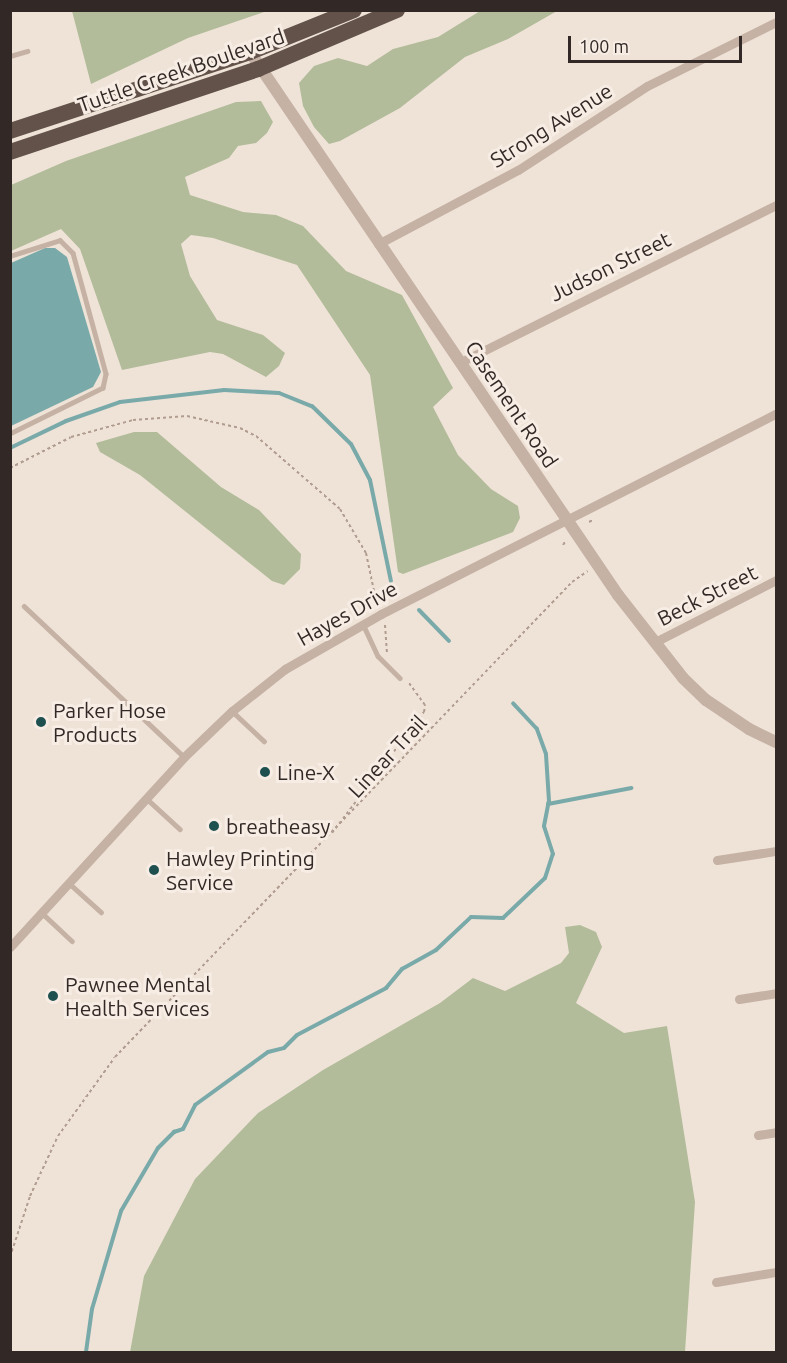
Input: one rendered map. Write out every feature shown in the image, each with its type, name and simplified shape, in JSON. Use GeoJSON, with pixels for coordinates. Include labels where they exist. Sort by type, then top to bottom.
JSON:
{"type":"FeatureCollection","features":[{"type":"Feature","properties":{"kind":"highway","name":"Tuttle Creek Boulevard"},"geometry":{"type":"LineString","coordinates":[[10,131],[250,52],[354,10]]}},
{"type":"Feature","properties":{"kind":"highway","name":"Tuttle Creek Boulevard"},"geometry":{"type":"LineString","coordinates":[[10,152],[258,69],[397,10]]}},
{"type":"Feature","properties":{"kind":"street","name":"Strong Avenue"},"geometry":{"type":"LineString","coordinates":[[378,244],[518,170],[647,86],[777,22]]}},
{"type":"Feature","properties":{"kind":"street","name":"Casement Road"},"geometry":{"type":"LineString","coordinates":[[250,52],[258,69],[378,244],[567,519],[655,642],[706,700],[749,729],[777,742]]}},
{"type":"Feature","properties":{"kind":"street","name":"Judson Street"},"geometry":{"type":"LineString","coordinates":[[461,362],[777,205]]}},
{"type":"Feature","properties":{"kind":"street","name":"Hayes Drive"},"geometry":{"type":"LineString","coordinates":[[12,943],[70,884],[184,757],[232,711],[285,669],[381,614],[777,414]]}},
{"type":"Feature","properties":{"kind":"street","name":"Beck Street"},"geometry":{"type":"LineString","coordinates":[[655,642],[777,580]]}},
{"type":"Feature","properties":{"kind":"street"},"geometry":{"type":"LineString","coordinates":[[717,861],[777,851]]}},
{"type":"Feature","properties":{"kind":"street"},"geometry":{"type":"LineString","coordinates":[[739,999],[777,993]]}},
{"type":"Feature","properties":{"kind":"street"},"geometry":{"type":"LineString","coordinates":[[758,1136],[777,1132]]}},
{"type":"Feature","properties":{"kind":"street"},"geometry":{"type":"LineString","coordinates":[[716,1282],[777,1272]]}},
{"type":"Feature","properties":{"kind":"lane"},"geometry":{"type":"LineString","coordinates":[[10,56],[27,51]]}},
{"type":"Feature","properties":{"kind":"lane"},"geometry":{"type":"LineString","coordinates":[[10,256],[60,240],[73,253],[106,374],[103,388],[10,434]]}},
{"type":"Feature","properties":{"kind":"lane"},"geometry":{"type":"LineString","coordinates":[[24,606],[184,757]]}},
{"type":"Feature","properties":{"kind":"lane"},"geometry":{"type":"LineString","coordinates":[[363,624],[385,663],[400,678]]}},
{"type":"Feature","properties":{"kind":"lane"},"geometry":{"type":"LineString","coordinates":[[232,711],[264,741]]}},
{"type":"Feature","properties":{"kind":"lane"},"geometry":{"type":"LineString","coordinates":[[146,798],[180,830]]}},
{"type":"Feature","properties":{"kind":"lane"},"geometry":{"type":"LineString","coordinates":[[70,884],[101,912]]}},
{"type":"Feature","properties":{"kind":"lane"},"geometry":{"type":"LineString","coordinates":[[42,913],[72,941]]}},
{"type":"Feature","properties":{"kind":"path"},"geometry":{"type":"LineString","coordinates":[[10,468],[71,437],[133,420],[187,416],[240,428],[256,436],[340,509],[354,528],[366,553],[389,645],[385,663]]}},
{"type":"Feature","properties":{"kind":"path"},"geometry":{"type":"LineString","coordinates":[[589,522],[593,520]]}},
{"type":"Feature","properties":{"kind":"path","name":"Linear Trail"},"geometry":{"type":"LineString","coordinates":[[10,1257],[30,1196],[58,1136],[83,1098],[115,1057],[327,840],[572,582],[588,570]]}},
{"type":"Feature","properties":{"kind":"path"},"geometry":{"type":"LineString","coordinates":[[327,840],[424,711],[425,705],[414,685],[400,678]]}},
{"type":"Feature","properties":{"kind":"green space"},"geometry":{"type":"Polygon","coordinates":[[[72,10],[267,11],[188,38],[91,84],[72,10]]]}},
{"type":"Feature","properties":{"kind":"green space"},"geometry":{"type":"Polygon","coordinates":[[[480,11],[557,11],[508,39],[465,57],[400,108],[340,141],[329,144],[314,127],[303,106],[299,83],[314,66],[338,58],[367,66],[393,49],[438,37],[480,11]]]}},
{"type":"Feature","properties":{"kind":"green space"},"geometry":{"type":"Polygon","coordinates":[[[261,101],[273,122],[267,133],[256,143],[238,146],[229,158],[185,177],[190,195],[243,212],[276,215],[303,226],[346,271],[402,295],[453,388],[433,407],[458,455],[491,489],[518,506],[520,518],[513,532],[403,574],[398,572],[370,375],[297,265],[213,238],[191,235],[181,244],[190,276],[217,320],[263,335],[285,353],[279,366],[266,377],[223,354],[210,352],[122,370],[80,249],[61,229],[11,251],[11,185],[66,161],[236,102],[261,101]]]}},
{"type":"Feature","properties":{"kind":"green space"},"geometry":{"type":"Polygon","coordinates":[[[134,432],[157,432],[221,487],[259,510],[301,554],[300,569],[284,585],[272,581],[140,475],[100,452],[96,443],[134,432]]]}},
{"type":"Feature","properties":{"kind":"green space"},"geometry":{"type":"Polygon","coordinates":[[[580,925],[596,932],[602,947],[576,1003],[624,1033],[667,1026],[695,1202],[685,1352],[130,1352],[144,1276],[195,1179],[258,1113],[323,1070],[440,1003],[473,978],[505,991],[561,963],[569,953],[565,927],[580,925]]]}},
{"type":"Feature","properties":{"kind":"water"},"geometry":{"type":"Polygon","coordinates":[[[45,248],[55,248],[67,257],[101,372],[93,387],[11,426],[11,263],[45,248]]]}},
{"type":"Feature","properties":{"kind":"waterway"},"geometry":{"type":"LineString","coordinates":[[10,448],[66,421],[120,402],[224,390],[279,393],[312,406],[351,444],[370,480],[391,581]]}},
{"type":"Feature","properties":{"kind":"waterway"},"geometry":{"type":"LineString","coordinates":[[419,610],[449,641]]}},
{"type":"Feature","properties":{"kind":"waterway"},"geometry":{"type":"LineString","coordinates":[[86,1352],[92,1309],[121,1211],[158,1148],[174,1132],[183,1129],[195,1105],[268,1052],[284,1048],[297,1035],[386,988],[402,969],[436,950],[471,917],[503,918],[545,878],[553,854],[544,826],[549,801],[546,754],[537,729],[513,703]]}},
{"type":"Feature","properties":{"kind":"waterway"},"geometry":{"type":"LineString","coordinates":[[548,804],[631,788]]}},
{"type":"Feature","properties":{"kind":"place","name":"Parker Hose Products"},"geometry":{"type":"Point","coordinates":[41,722]}},
{"type":"Feature","properties":{"kind":"place","name":"Line-X"},"geometry":{"type":"Point","coordinates":[265,772]}},
{"type":"Feature","properties":{"kind":"place","name":"breatheasy"},"geometry":{"type":"Point","coordinates":[214,826]}},
{"type":"Feature","properties":{"kind":"place","name":"Hawley Printing Service"},"geometry":{"type":"Point","coordinates":[154,870]}},
{"type":"Feature","properties":{"kind":"place","name":"Pawnee Mental Health Services"},"geometry":{"type":"Point","coordinates":[53,996]}}]}
